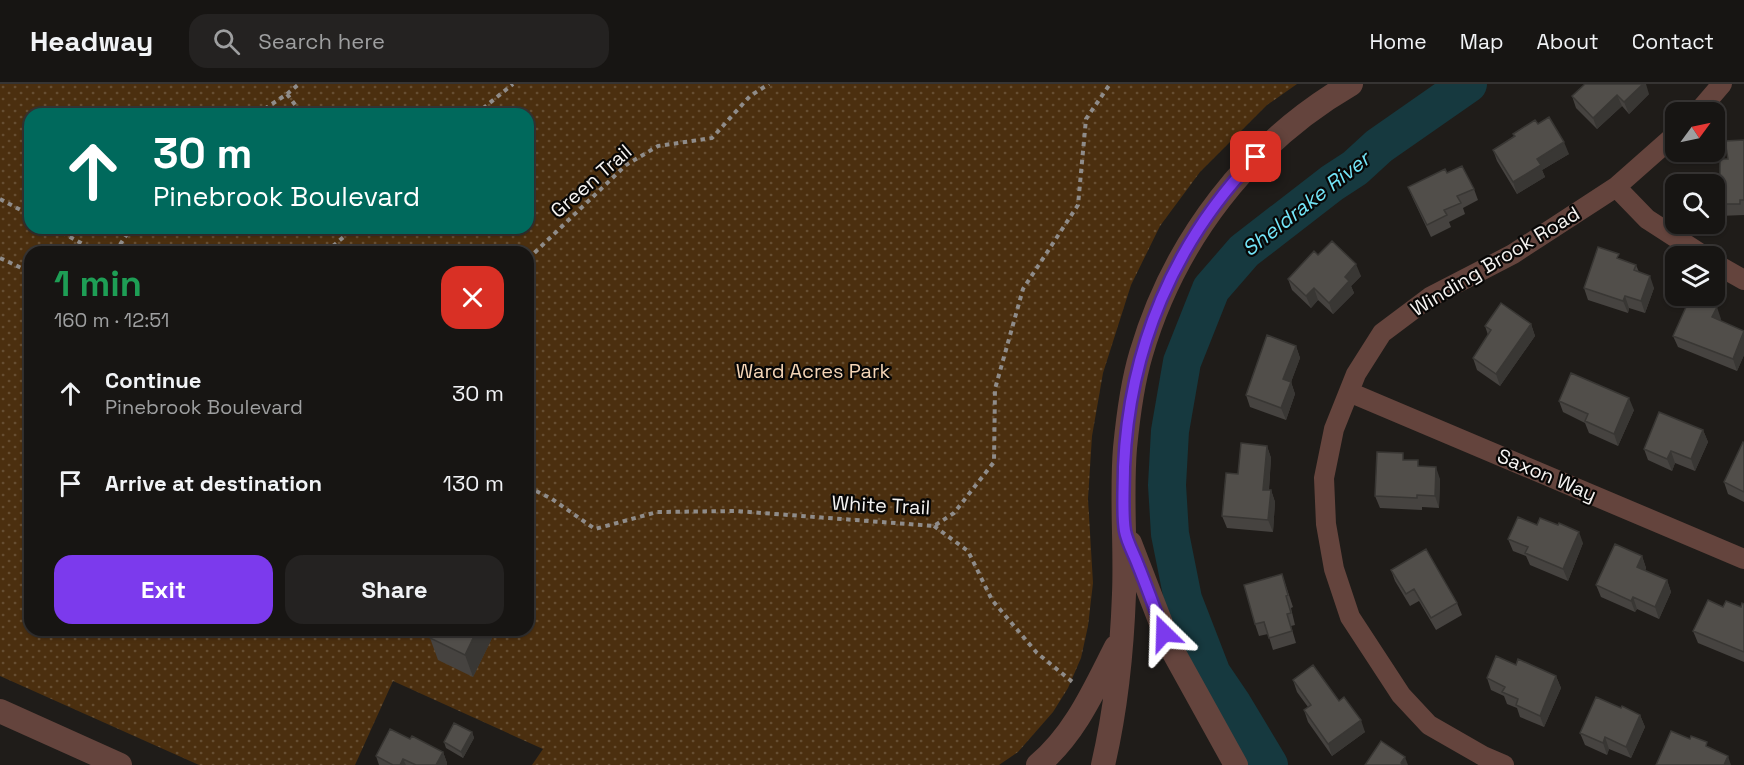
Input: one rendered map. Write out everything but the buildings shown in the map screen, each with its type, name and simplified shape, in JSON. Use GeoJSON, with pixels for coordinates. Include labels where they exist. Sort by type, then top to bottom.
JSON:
{"type":"FeatureCollection","features":[{"type":"Feature","properties":{"kind":"street"},"geometry":{"type":"LineString","coordinates":[[1103,765],[1114,706],[1124,595],[1125,449],[1134,381],[1141,353],[1154,318],[1188,245],[1225,193],[1267,146],[1313,108],[1351,84]]}},
{"type":"Feature","properties":{"kind":"street"},"geometry":{"type":"LineString","coordinates":[[1707,102],[1722,84]]}},
{"type":"Feature","properties":{"kind":"street","name":"Winding Brook Road"},"geometry":{"type":"LineString","coordinates":[[1504,765],[1483,756],[1429,725],[1401,695],[1350,616],[1334,569],[1326,524],[1324,478],[1334,429],[1356,374],[1382,333],[1430,297],[1513,254],[1616,187],[1665,144]]}},
{"type":"Feature","properties":{"kind":"street"},"geometry":{"type":"LineString","coordinates":[[1616,187],[1647,219],[1689,246]]}},
{"type":"Feature","properties":{"kind":"street"},"geometry":{"type":"LineString","coordinates":[[1725,269],[1744,280]]}},
{"type":"Feature","properties":{"kind":"street","name":"Saxon Way"},"geometry":{"type":"LineString","coordinates":[[1349,392],[1744,559]]}},
{"type":"Feature","properties":{"kind":"street"},"geometry":{"type":"LineString","coordinates":[[1125,531],[1169,644],[1236,765]]}},
{"type":"Feature","properties":{"kind":"street"},"geometry":{"type":"LineString","coordinates":[[1038,765],[1066,737],[1081,715],[1121,637]]}},
{"type":"Feature","properties":{"kind":"street"},"geometry":{"type":"LineString","coordinates":[[0,711],[120,765]]}},
{"type":"Feature","properties":{"kind":"path"},"geometry":{"type":"LineString","coordinates":[[266,108],[299,84]]}},
{"type":"Feature","properties":{"kind":"path"},"geometry":{"type":"LineString","coordinates":[[483,108],[513,84]]}},
{"type":"Feature","properties":{"kind":"path","name":"Green Trail"},"geometry":{"type":"LineString","coordinates":[[534,253],[626,165],[658,146],[712,138],[750,96],[769,84]]}},
{"type":"Feature","properties":{"kind":"path","name":"White Trail"},"geometry":{"type":"LineString","coordinates":[[534,490],[595,529],[657,512],[736,511],[934,526],[954,513],[994,462],[995,389],[1023,289],[1078,205],[1086,119],[1110,84]]}},
{"type":"Feature","properties":{"kind":"path"},"geometry":{"type":"LineString","coordinates":[[287,94],[298,108]]}},
{"type":"Feature","properties":{"kind":"path"},"geometry":{"type":"LineString","coordinates":[[0,198],[24,211]]}},
{"type":"Feature","properties":{"kind":"path"},"geometry":{"type":"LineString","coordinates":[[65,234],[86,246]]}},
{"type":"Feature","properties":{"kind":"path"},"geometry":{"type":"LineString","coordinates":[[333,246],[347,234]]}},
{"type":"Feature","properties":{"kind":"path"},"geometry":{"type":"LineString","coordinates":[[0,258],[24,269]]}},
{"type":"Feature","properties":{"kind":"path"},"geometry":{"type":"LineString","coordinates":[[934,526],[968,551],[992,600],[1036,654],[1081,688]]}},
{"type":"Feature","properties":{"kind":"green space","name":"Ward Acres Park"},"geometry":{"type":"Polygon","coordinates":[[[0,84],[1297,84],[1267,105],[1200,172],[1160,226],[1131,285],[1103,373],[1092,436],[1088,499],[1093,583],[1088,626],[1081,658],[1068,688],[1053,712],[1018,752],[999,765],[532,765],[543,749],[393,681],[355,765],[199,765],[0,676],[0,84]]]}},
{"type":"Feature","properties":{"kind":"waterway","name":"Sheldrake River"},"geometry":{"type":"LineString","coordinates":[[1269,765],[1212,674],[1183,599],[1170,534],[1167,485],[1170,431],[1182,362],[1211,289],[1244,251],[1355,168],[1379,146],[1468,84]]}},
{"type":"Feature","properties":{"kind":"route"},"geometry":{"type":"LineString","coordinates":[[1164,633],[1125,531],[1125,449],[1134,381],[1141,353],[1154,318],[1188,245],[1205,218],[1256,157]]}}]}
